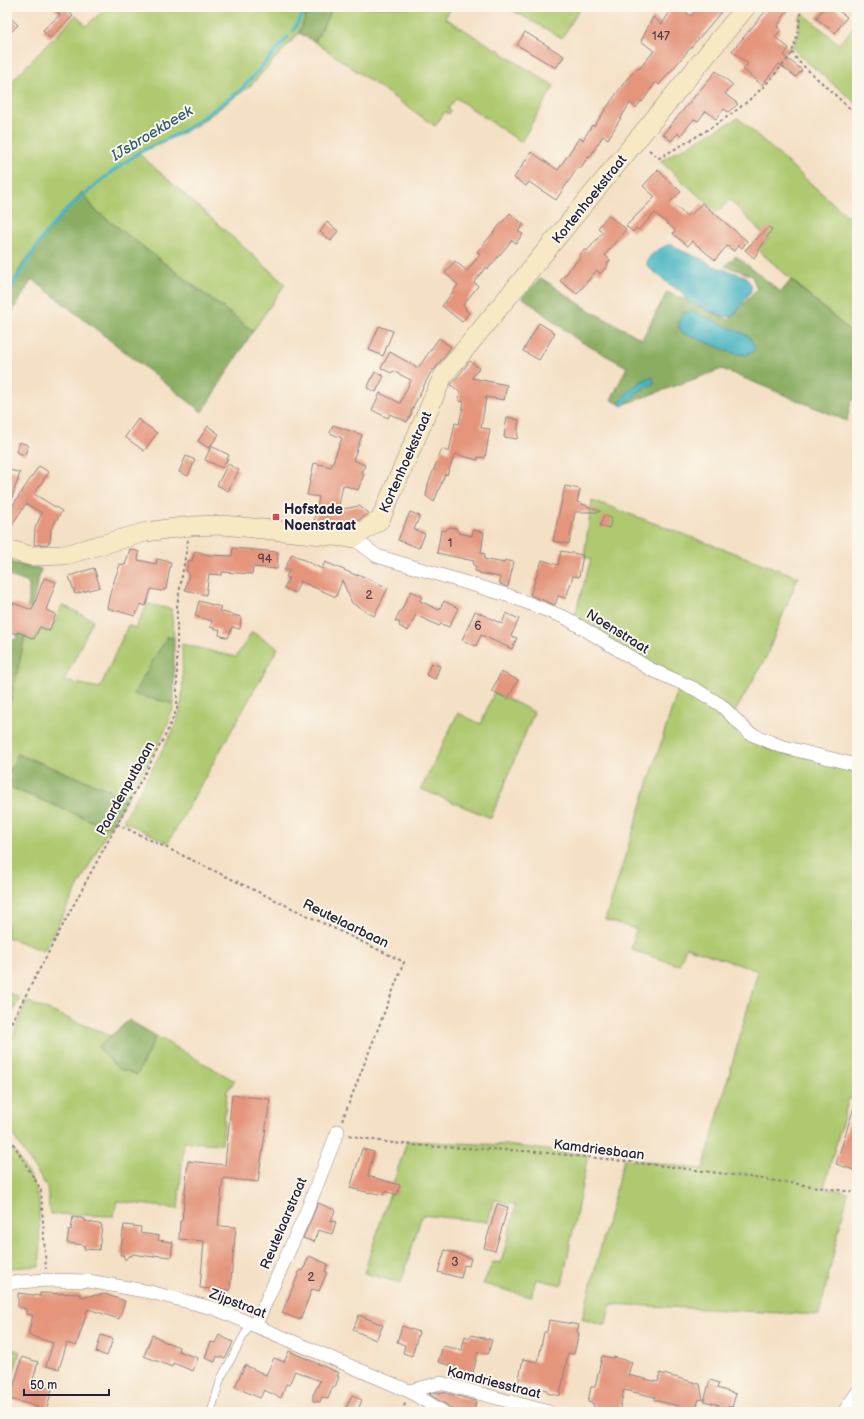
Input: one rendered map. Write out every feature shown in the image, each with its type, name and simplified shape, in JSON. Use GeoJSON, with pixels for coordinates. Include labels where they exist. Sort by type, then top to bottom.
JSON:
{"type":"FeatureCollection","features":[{"type":"Feature","properties":{"kind":"street","name":"Kortenhoekstraat"},"geometry":{"type":"LineString","coordinates":[[353,538],[380,520],[443,376],[746,7]]}},
{"type":"Feature","properties":{"kind":"street"},"geometry":{"type":"LineString","coordinates":[[7,549],[31,556],[65,555],[146,532],[190,526],[223,525],[353,538]]}},
{"type":"Feature","properties":{"kind":"street","name":"Noenstraat"},"geometry":{"type":"LineString","coordinates":[[353,538],[377,556],[510,596],[566,618],[650,669],[695,689],[721,705],[749,733],[780,746],[857,765]]}},
{"type":"Feature","properties":{"kind":"street","name":"Reutelaarstraat"},"geometry":{"type":"LineString","coordinates":[[253,1325],[305,1215],[338,1131]]}},
{"type":"Feature","properties":{"kind":"street","name":"Zijpstraat"},"geometry":{"type":"LineString","coordinates":[[7,1283],[46,1280],[90,1281],[150,1292],[216,1309],[409,1391],[443,1412]]}},
{"type":"Feature","properties":{"kind":"street","name":"Kamdriesstraat"},"geometry":{"type":"LineString","coordinates":[[409,1391],[441,1383],[549,1412]]}},
{"type":"Feature","properties":{"kind":"street"},"geometry":{"type":"LineString","coordinates":[[844,1412],[857,1394]]}},
{"type":"Feature","properties":{"kind":"lane"},"geometry":{"type":"LineString","coordinates":[[211,1412],[221,1378],[253,1325]]}},
{"type":"Feature","properties":{"kind":"path","name":"Kortenhoekstraat"},"geometry":{"type":"LineString","coordinates":[[637,141],[660,158],[719,124],[742,106],[769,82],[792,52],[801,18],[800,7]]}},
{"type":"Feature","properties":{"kind":"path"},"geometry":{"type":"LineString","coordinates":[[792,52],[798,61],[857,115]]}},
{"type":"Feature","properties":{"kind":"path","name":"Paardenputbaan"},"geometry":{"type":"LineString","coordinates":[[7,1040],[12,1021],[165,736],[177,710],[177,606],[190,526]]}},
{"type":"Feature","properties":{"kind":"path","name":"Reutelaarbaan"},"geometry":{"type":"LineString","coordinates":[[117,824],[404,962],[338,1131]]}},
{"type":"Feature","properties":{"kind":"path","name":"Kamdriesbaan"},"geometry":{"type":"LineString","coordinates":[[338,1131],[347,1135],[375,1142],[411,1146],[548,1153],[767,1180],[852,1192],[857,1194]]}},
{"type":"Feature","properties":{"kind":"path"},"geometry":{"type":"LineString","coordinates":[[7,1132],[41,1190],[46,1280]]}},
{"type":"Feature","properties":{"kind":"green space"},"geometry":{"type":"Polygon","coordinates":[[[107,7],[309,7],[299,33],[250,86],[196,126],[137,152],[285,284],[253,331],[95,210],[82,193],[24,262],[7,293],[7,79],[11,82],[76,15],[86,26],[107,7]]]}},
{"type":"Feature","properties":{"kind":"green space"},"geometry":{"type":"Polygon","coordinates":[[[309,7],[333,7],[315,42],[299,33],[309,7]]]}},
{"type":"Feature","properties":{"kind":"green space"},"geometry":{"type":"Polygon","coordinates":[[[333,7],[452,7],[445,18],[497,50],[498,49],[503,54],[554,86],[521,142],[456,98],[448,109],[451,111],[449,114],[445,112],[435,126],[315,42],[333,7]]]}},
{"type":"Feature","properties":{"kind":"green space"},"geometry":{"type":"Polygon","coordinates":[[[507,7],[581,7],[562,38],[507,7]]]}},
{"type":"Feature","properties":{"kind":"green space"},"geometry":{"type":"Polygon","coordinates":[[[804,14],[839,44],[857,24],[857,104],[792,48],[799,33],[799,17],[804,14]]]}},
{"type":"Feature","properties":{"kind":"green space"},"geometry":{"type":"Polygon","coordinates":[[[738,118],[857,225],[857,337],[758,250],[768,239],[730,200],[717,212],[660,161],[738,118]]]}},
{"type":"Feature","properties":{"kind":"green space"},"geometry":{"type":"Polygon","coordinates":[[[82,192],[95,210],[253,331],[202,412],[32,279],[7,321],[7,293],[24,262],[82,192]]]}},
{"type":"Feature","properties":{"kind":"green space"},"geometry":{"type":"Polygon","coordinates":[[[736,256],[781,292],[791,280],[857,337],[857,399],[851,401],[847,421],[722,369],[622,405],[611,400],[627,367],[578,340],[522,297],[541,278],[589,310],[642,339],[667,292],[729,320],[757,289],[752,276],[725,266],[736,256]]]}},
{"type":"Feature","properties":{"kind":"green space"},"geometry":{"type":"Polygon","coordinates":[[[592,500],[798,577],[766,657],[735,712],[642,660],[574,618],[591,559],[584,557],[592,500]]]}},
{"type":"Feature","properties":{"kind":"green space"},"geometry":{"type":"Polygon","coordinates":[[[8,562],[41,569],[7,718],[7,642],[16,639],[29,602],[29,583],[7,575],[8,562]]]}},
{"type":"Feature","properties":{"kind":"green space"},"geometry":{"type":"Polygon","coordinates":[[[148,604],[171,609],[174,638],[167,637],[134,694],[174,704],[171,716],[161,739],[128,797],[17,754],[7,778],[7,718],[25,636],[34,640],[40,628],[51,632],[62,605],[93,620],[64,681],[100,688],[128,625],[135,628],[148,604]]]}},
{"type":"Feature","properties":{"kind":"green space"},"geometry":{"type":"Polygon","coordinates":[[[252,632],[278,648],[168,843],[123,821],[174,729],[178,719],[182,698],[182,644],[236,657],[252,632]]]}},
{"type":"Feature","properties":{"kind":"green space"},"geometry":{"type":"Polygon","coordinates":[[[167,637],[174,638],[174,704],[133,694],[167,637]]]}},
{"type":"Feature","properties":{"kind":"green space"},"geometry":{"type":"Polygon","coordinates":[[[678,689],[700,698],[721,715],[739,733],[757,744],[777,752],[857,767],[857,1100],[849,1098],[824,1187],[848,1192],[819,1315],[611,1304],[605,1326],[582,1319],[624,1159],[703,1169],[758,971],[686,947],[679,965],[631,950],[636,929],[605,920],[678,689]]]}},
{"type":"Feature","properties":{"kind":"green space"},"geometry":{"type":"Polygon","coordinates":[[[494,692],[534,712],[491,818],[421,789],[458,713],[481,724],[494,692]]]}},
{"type":"Feature","properties":{"kind":"green space"},"geometry":{"type":"Polygon","coordinates":[[[17,754],[128,797],[109,828],[7,786],[7,778],[17,754]]]}},
{"type":"Feature","properties":{"kind":"green space"},"geometry":{"type":"Polygon","coordinates":[[[7,786],[109,828],[44,951],[7,937],[7,786]]]}},
{"type":"Feature","properties":{"kind":"green space"},"geometry":{"type":"Polygon","coordinates":[[[7,992],[20,998],[7,1022],[7,992]]]}},
{"type":"Feature","properties":{"kind":"green space"},"geometry":{"type":"Polygon","coordinates":[[[26,1001],[111,1036],[98,1047],[117,1068],[137,1074],[156,1036],[235,1081],[227,1091],[222,1144],[184,1142],[178,1209],[117,1201],[114,1216],[50,1214],[47,1187],[7,1124],[7,1052],[26,1001]]]}},
{"type":"Feature","properties":{"kind":"green space"},"geometry":{"type":"Polygon","coordinates":[[[129,1020],[156,1036],[137,1075],[117,1068],[98,1047],[129,1020]]]}},
{"type":"Feature","properties":{"kind":"green space"},"geometry":{"type":"Polygon","coordinates":[[[7,1140],[32,1180],[39,1202],[40,1266],[7,1268],[7,1140]]]}},
{"type":"Feature","properties":{"kind":"green space"},"geometry":{"type":"Polygon","coordinates":[[[407,1141],[506,1145],[588,1155],[562,1285],[536,1279],[531,1297],[483,1284],[493,1262],[501,1263],[516,1205],[494,1200],[488,1222],[422,1215],[401,1283],[364,1273],[407,1141]]]}},
{"type":"Feature","properties":{"kind":"green space"},"geometry":{"type":"Polygon","coordinates":[[[7,1347],[20,1352],[7,1393],[7,1347]]]}},
{"type":"Feature","properties":{"kind":"water"},"geometry":{"type":"Polygon","coordinates":[[[668,245],[673,245],[713,266],[745,276],[751,285],[751,291],[734,315],[730,317],[723,316],[688,302],[682,292],[648,267],[647,263],[650,256],[668,245]]]}},
{"type":"Feature","properties":{"kind":"water"},"geometry":{"type":"Polygon","coordinates":[[[692,311],[748,336],[755,348],[754,351],[746,355],[733,353],[683,333],[679,328],[679,323],[683,313],[692,311]]]}},
{"type":"Feature","properties":{"kind":"water"},"geometry":{"type":"Polygon","coordinates":[[[652,377],[654,380],[653,384],[641,390],[623,406],[620,405],[626,394],[633,387],[652,377]]]}},
{"type":"Feature","properties":{"kind":"building"},"geometry":{"type":"Polygon","coordinates":[[[52,7],[65,7],[73,16],[50,38],[43,31],[60,15],[52,7]]]}},
{"type":"Feature","properties":{"kind":"building"},"geometry":{"type":"Polygon","coordinates":[[[673,7],[680,7],[691,16],[698,7],[716,7],[722,11],[659,85],[656,82],[636,108],[630,103],[608,139],[603,136],[589,158],[588,157],[580,169],[578,167],[556,200],[529,182],[526,186],[514,178],[531,152],[558,170],[579,138],[583,140],[592,125],[594,126],[626,80],[637,68],[639,69],[654,51],[641,41],[653,17],[662,24],[673,7]]]}},
{"type":"Feature","properties":{"kind":"building"},"geometry":{"type":"Polygon","coordinates":[[[769,7],[790,7],[777,27],[781,30],[775,37],[789,48],[784,56],[802,70],[796,77],[779,64],[762,85],[743,69],[748,64],[732,51],[769,7]]]}},
{"type":"Feature","properties":{"kind":"building"},"geometry":{"type":"Polygon","coordinates":[[[825,7],[833,7],[847,17],[835,33],[816,18],[825,7]]]}},
{"type":"Feature","properties":{"kind":"building"},"geometry":{"type":"Polygon","coordinates":[[[7,15],[18,25],[7,36],[7,15]]]}},
{"type":"Feature","properties":{"kind":"building"},"geometry":{"type":"Polygon","coordinates":[[[525,32],[564,56],[556,68],[517,45],[525,32]]]}},
{"type":"Feature","properties":{"kind":"building"},"geometry":{"type":"Polygon","coordinates":[[[716,71],[733,85],[725,94],[738,104],[728,112],[724,109],[716,119],[706,111],[698,121],[694,119],[680,136],[678,133],[671,141],[663,134],[716,71]]]}},
{"type":"Feature","properties":{"kind":"building"},"geometry":{"type":"Polygon","coordinates":[[[658,170],[681,192],[670,202],[687,216],[689,213],[691,215],[702,203],[747,241],[742,248],[738,245],[734,251],[727,246],[715,260],[692,241],[688,246],[673,234],[675,230],[655,213],[638,230],[636,228],[633,232],[626,226],[655,197],[643,186],[658,170]]]}},
{"type":"Feature","properties":{"kind":"building"},"geometry":{"type":"Polygon","coordinates":[[[510,213],[524,225],[518,231],[523,234],[516,243],[512,240],[488,269],[486,267],[474,282],[478,286],[463,305],[469,313],[462,322],[442,306],[458,285],[445,273],[455,261],[467,271],[480,254],[477,252],[510,213]]]}},
{"type":"Feature","properties":{"kind":"building"},"geometry":{"type":"Polygon","coordinates":[[[608,215],[626,229],[605,255],[610,260],[607,264],[608,265],[600,274],[597,270],[577,294],[560,281],[585,249],[587,251],[603,232],[598,228],[608,215]]]}},
{"type":"Feature","properties":{"kind":"building"},"geometry":{"type":"Polygon","coordinates":[[[327,222],[338,231],[331,241],[320,232],[327,222]]]}},
{"type":"Feature","properties":{"kind":"building"},"geometry":{"type":"Polygon","coordinates":[[[769,227],[772,229],[754,258],[745,250],[769,227]]]}},
{"type":"Feature","properties":{"kind":"building"},"geometry":{"type":"Polygon","coordinates":[[[539,323],[555,333],[539,360],[523,351],[539,323]]]}},
{"type":"Feature","properties":{"kind":"building"},"geometry":{"type":"Polygon","coordinates":[[[379,326],[393,331],[383,356],[369,350],[379,326]]]}},
{"type":"Feature","properties":{"kind":"building"},"geometry":{"type":"Polygon","coordinates":[[[439,338],[451,347],[434,370],[432,370],[407,422],[390,414],[388,418],[372,410],[380,393],[400,403],[411,380],[393,371],[391,373],[381,368],[390,352],[418,368],[439,338]]]}},
{"type":"Feature","properties":{"kind":"building"},"geometry":{"type":"Polygon","coordinates":[[[470,361],[479,368],[472,378],[507,385],[504,400],[486,397],[481,428],[490,429],[485,458],[478,457],[478,460],[455,454],[434,502],[426,496],[428,484],[442,449],[449,452],[455,423],[459,424],[464,402],[459,401],[460,392],[451,385],[470,361]]]}},
{"type":"Feature","properties":{"kind":"building"},"geometry":{"type":"Polygon","coordinates":[[[375,372],[384,376],[376,392],[367,388],[375,372]]]}},
{"type":"Feature","properties":{"kind":"building"},"geometry":{"type":"Polygon","coordinates":[[[507,417],[519,420],[517,439],[504,437],[507,417]]]}},
{"type":"Feature","properties":{"kind":"building"},"geometry":{"type":"Polygon","coordinates":[[[138,419],[157,433],[144,451],[125,437],[138,419]]]}},
{"type":"Feature","properties":{"kind":"building"},"geometry":{"type":"Polygon","coordinates":[[[333,425],[362,435],[353,460],[365,465],[362,473],[364,474],[358,490],[343,485],[338,510],[359,506],[369,513],[350,526],[314,523],[319,497],[307,495],[314,463],[331,467],[342,438],[330,433],[333,425]]]}},
{"type":"Feature","properties":{"kind":"building"},"geometry":{"type":"Polygon","coordinates":[[[208,426],[219,434],[209,448],[198,441],[208,426]]]}},
{"type":"Feature","properties":{"kind":"building"},"geometry":{"type":"Polygon","coordinates":[[[19,442],[28,445],[25,455],[16,452],[19,442]]]}},
{"type":"Feature","properties":{"kind":"building"},"geometry":{"type":"Polygon","coordinates":[[[211,446],[229,455],[223,468],[205,460],[211,446]]]}},
{"type":"Feature","properties":{"kind":"building"},"geometry":{"type":"Polygon","coordinates":[[[186,456],[195,460],[188,476],[179,472],[186,456]]]}},
{"type":"Feature","properties":{"kind":"building"},"geometry":{"type":"Polygon","coordinates":[[[228,464],[239,470],[228,491],[217,485],[228,464]]]}},
{"type":"Feature","properties":{"kind":"building"},"geometry":{"type":"Polygon","coordinates":[[[39,466],[49,472],[34,494],[62,511],[51,529],[50,542],[48,544],[34,545],[35,528],[42,513],[26,504],[7,532],[7,514],[39,466]]]}},
{"type":"Feature","properties":{"kind":"building"},"geometry":{"type":"Polygon","coordinates":[[[7,469],[20,473],[9,507],[7,507],[7,469]]]}},
{"type":"Feature","properties":{"kind":"building"},"geometry":{"type":"Polygon","coordinates":[[[565,486],[580,489],[577,502],[600,511],[575,512],[569,544],[553,541],[565,486]]]}},
{"type":"Feature","properties":{"kind":"building"},"geometry":{"type":"Polygon","coordinates":[[[410,512],[420,516],[414,529],[425,534],[419,548],[398,540],[410,512]]]}},
{"type":"Feature","properties":{"kind":"building"},"geometry":{"type":"Polygon","coordinates":[[[604,515],[612,518],[609,528],[600,526],[604,515]]]}},
{"type":"Feature","properties":{"kind":"building"},"geometry":{"type":"Polygon","coordinates":[[[450,527],[456,528],[459,533],[472,536],[473,530],[484,532],[481,553],[485,554],[484,559],[504,563],[505,560],[514,562],[508,587],[500,584],[500,577],[475,571],[476,566],[473,565],[474,561],[437,553],[441,530],[445,531],[450,527]]]}},
{"type":"Feature","properties":{"kind":"building"},"geometry":{"type":"Polygon","coordinates":[[[233,548],[278,552],[277,569],[253,567],[252,574],[222,572],[222,575],[209,574],[206,595],[185,590],[189,574],[186,570],[189,560],[192,561],[195,551],[209,555],[232,556],[233,548]]]}},
{"type":"Feature","properties":{"kind":"building"},"geometry":{"type":"Polygon","coordinates":[[[130,549],[139,552],[138,560],[156,564],[157,559],[171,562],[166,589],[162,591],[151,589],[146,605],[141,604],[135,616],[107,608],[110,593],[120,564],[125,565],[130,549]]]}},
{"type":"Feature","properties":{"kind":"building"},"geometry":{"type":"Polygon","coordinates":[[[561,551],[583,555],[579,577],[573,576],[566,598],[558,596],[555,605],[530,595],[542,560],[558,565],[561,551]]]}},
{"type":"Feature","properties":{"kind":"building"},"geometry":{"type":"Polygon","coordinates":[[[292,554],[322,569],[325,562],[358,576],[358,574],[388,588],[374,616],[352,603],[342,580],[336,597],[300,581],[295,593],[284,588],[289,578],[286,577],[290,570],[284,570],[292,554]]]}},
{"type":"Feature","properties":{"kind":"building"},"geometry":{"type":"Polygon","coordinates":[[[94,568],[100,587],[75,594],[69,576],[94,568]]]}},
{"type":"Feature","properties":{"kind":"building"},"geometry":{"type":"Polygon","coordinates":[[[44,578],[56,582],[46,610],[56,614],[49,631],[40,627],[34,639],[18,632],[17,634],[7,631],[7,603],[12,605],[13,603],[32,610],[44,578]]]}},
{"type":"Feature","properties":{"kind":"building"},"geometry":{"type":"Polygon","coordinates":[[[411,591],[422,596],[420,601],[439,610],[444,601],[458,608],[449,627],[441,624],[439,626],[416,615],[408,631],[399,626],[400,623],[395,621],[411,591]]]}},
{"type":"Feature","properties":{"kind":"building"},"geometry":{"type":"Polygon","coordinates":[[[199,601],[221,607],[219,611],[241,617],[240,629],[232,627],[228,638],[219,635],[220,630],[210,627],[212,621],[195,616],[199,601]]]}},
{"type":"Feature","properties":{"kind":"building"},"geometry":{"type":"Polygon","coordinates":[[[475,611],[502,624],[506,613],[519,619],[511,636],[517,638],[512,649],[481,635],[476,646],[462,640],[475,611]]]}},
{"type":"Feature","properties":{"kind":"building"},"geometry":{"type":"Polygon","coordinates":[[[431,663],[440,666],[435,679],[426,675],[431,663]]]}},
{"type":"Feature","properties":{"kind":"building"},"geometry":{"type":"Polygon","coordinates":[[[501,672],[518,680],[508,699],[492,691],[501,672]]]}},
{"type":"Feature","properties":{"kind":"building"},"geometry":{"type":"Polygon","coordinates":[[[232,1095],[270,1099],[258,1182],[223,1178],[218,1226],[236,1227],[230,1290],[200,1288],[204,1241],[179,1239],[188,1161],[225,1165],[232,1095]]]}},
{"type":"Feature","properties":{"kind":"building"},"geometry":{"type":"Polygon","coordinates":[[[855,1104],[857,1104],[857,1171],[836,1164],[855,1104]]]}},
{"type":"Feature","properties":{"kind":"building"},"geometry":{"type":"Polygon","coordinates":[[[362,1149],[374,1152],[368,1176],[400,1185],[397,1195],[385,1191],[384,1195],[350,1188],[362,1149]]]}},
{"type":"Feature","properties":{"kind":"building"},"geometry":{"type":"Polygon","coordinates":[[[318,1203],[335,1210],[331,1221],[336,1222],[332,1234],[318,1230],[314,1242],[303,1238],[318,1203]]]}},
{"type":"Feature","properties":{"kind":"building"},"geometry":{"type":"Polygon","coordinates":[[[497,1204],[508,1207],[495,1251],[484,1248],[497,1204]]]}},
{"type":"Feature","properties":{"kind":"building"},"geometry":{"type":"Polygon","coordinates":[[[73,1217],[85,1219],[85,1221],[102,1225],[99,1250],[84,1249],[84,1245],[67,1243],[73,1217]]]}},
{"type":"Feature","properties":{"kind":"building"},"geometry":{"type":"Polygon","coordinates":[[[124,1225],[141,1227],[140,1233],[159,1236],[158,1240],[173,1242],[171,1257],[154,1255],[154,1257],[132,1254],[132,1256],[129,1256],[125,1260],[123,1255],[120,1255],[124,1225]]]}},
{"type":"Feature","properties":{"kind":"building"},"geometry":{"type":"Polygon","coordinates":[[[445,1250],[471,1258],[469,1266],[464,1265],[461,1278],[438,1272],[445,1250]]]}},
{"type":"Feature","properties":{"kind":"building"},"geometry":{"type":"Polygon","coordinates":[[[309,1256],[328,1264],[325,1271],[327,1272],[319,1291],[312,1289],[300,1320],[282,1313],[300,1270],[303,1271],[309,1256]]]}},
{"type":"Feature","properties":{"kind":"building"},"geometry":{"type":"Polygon","coordinates":[[[18,1293],[40,1296],[40,1293],[81,1294],[81,1297],[105,1294],[125,1301],[119,1319],[88,1309],[76,1346],[67,1343],[59,1369],[46,1366],[53,1343],[28,1335],[33,1315],[26,1314],[26,1309],[18,1307],[18,1293]]]}},
{"type":"Feature","properties":{"kind":"building"},"geometry":{"type":"Polygon","coordinates":[[[359,1315],[383,1325],[376,1340],[353,1330],[359,1315]]]}},
{"type":"Feature","properties":{"kind":"building"},"geometry":{"type":"Polygon","coordinates":[[[549,1320],[579,1325],[577,1332],[579,1333],[574,1354],[568,1353],[560,1396],[547,1393],[547,1390],[518,1384],[523,1359],[538,1362],[544,1332],[547,1332],[549,1320]]]}},
{"type":"Feature","properties":{"kind":"building"},"geometry":{"type":"Polygon","coordinates":[[[402,1326],[419,1332],[412,1356],[403,1353],[405,1345],[397,1342],[402,1326]]]}},
{"type":"Feature","properties":{"kind":"building"},"geometry":{"type":"Polygon","coordinates":[[[101,1335],[113,1339],[107,1356],[96,1352],[101,1335]]]}},
{"type":"Feature","properties":{"kind":"building"},"geometry":{"type":"Polygon","coordinates":[[[152,1335],[179,1347],[178,1351],[198,1358],[193,1371],[173,1363],[172,1367],[144,1356],[152,1335]]]}},
{"type":"Feature","properties":{"kind":"building"},"geometry":{"type":"Polygon","coordinates":[[[219,1335],[233,1342],[225,1359],[217,1356],[215,1362],[205,1358],[211,1342],[215,1343],[219,1335]]]}},
{"type":"Feature","properties":{"kind":"building"},"geometry":{"type":"Polygon","coordinates":[[[471,1335],[492,1340],[488,1354],[478,1352],[471,1381],[450,1376],[452,1366],[438,1362],[443,1346],[462,1350],[465,1336],[470,1338],[471,1335]]]}},
{"type":"Feature","properties":{"kind":"building"},"geometry":{"type":"Polygon","coordinates":[[[289,1351],[339,1373],[335,1387],[333,1386],[328,1399],[322,1397],[320,1402],[313,1401],[313,1395],[320,1381],[295,1371],[289,1385],[286,1384],[281,1398],[264,1390],[260,1398],[235,1387],[245,1365],[266,1375],[274,1358],[284,1362],[289,1351]]]}},
{"type":"Feature","properties":{"kind":"building"},"geometry":{"type":"Polygon","coordinates":[[[602,1356],[632,1362],[628,1375],[658,1382],[660,1373],[700,1384],[703,1400],[699,1399],[695,1412],[680,1412],[682,1407],[654,1400],[655,1397],[624,1390],[619,1412],[592,1412],[594,1404],[588,1402],[591,1387],[595,1387],[602,1356]]]}},
{"type":"Feature","properties":{"kind":"building"},"geometry":{"type":"Polygon","coordinates":[[[22,1357],[38,1362],[32,1383],[52,1389],[46,1412],[36,1412],[38,1407],[10,1399],[22,1357]]]}},
{"type":"Feature","properties":{"kind":"building"},"geometry":{"type":"Polygon","coordinates":[[[710,1380],[719,1383],[717,1388],[736,1394],[732,1407],[728,1406],[726,1412],[717,1412],[719,1405],[704,1401],[710,1380]]]}},
{"type":"Feature","properties":{"kind":"building"},"geometry":{"type":"Polygon","coordinates":[[[436,1392],[446,1393],[476,1401],[474,1412],[455,1412],[447,1405],[429,1394],[436,1392]]]}},
{"type":"Feature","properties":{"kind":"building"},"geometry":{"type":"Polygon","coordinates":[[[352,1395],[362,1400],[357,1412],[344,1412],[352,1395]]]}},
{"type":"Feature","properties":{"kind":"waterway","name":"IJsbroekbeek"},"geometry":{"type":"LineString","coordinates":[[293,31],[307,7]]}},
{"type":"Feature","properties":{"kind":"waterway","name":"IJsbroekbeek"},"geometry":{"type":"LineString","coordinates":[[7,294],[45,234],[66,210],[108,175],[138,153],[182,132],[239,92],[288,37]]}},
{"type":"Feature","properties":{"kind":"place","name":"Hofstade Noenstraat"},"geometry":{"type":"Point","coordinates":[276,517]}}]}
